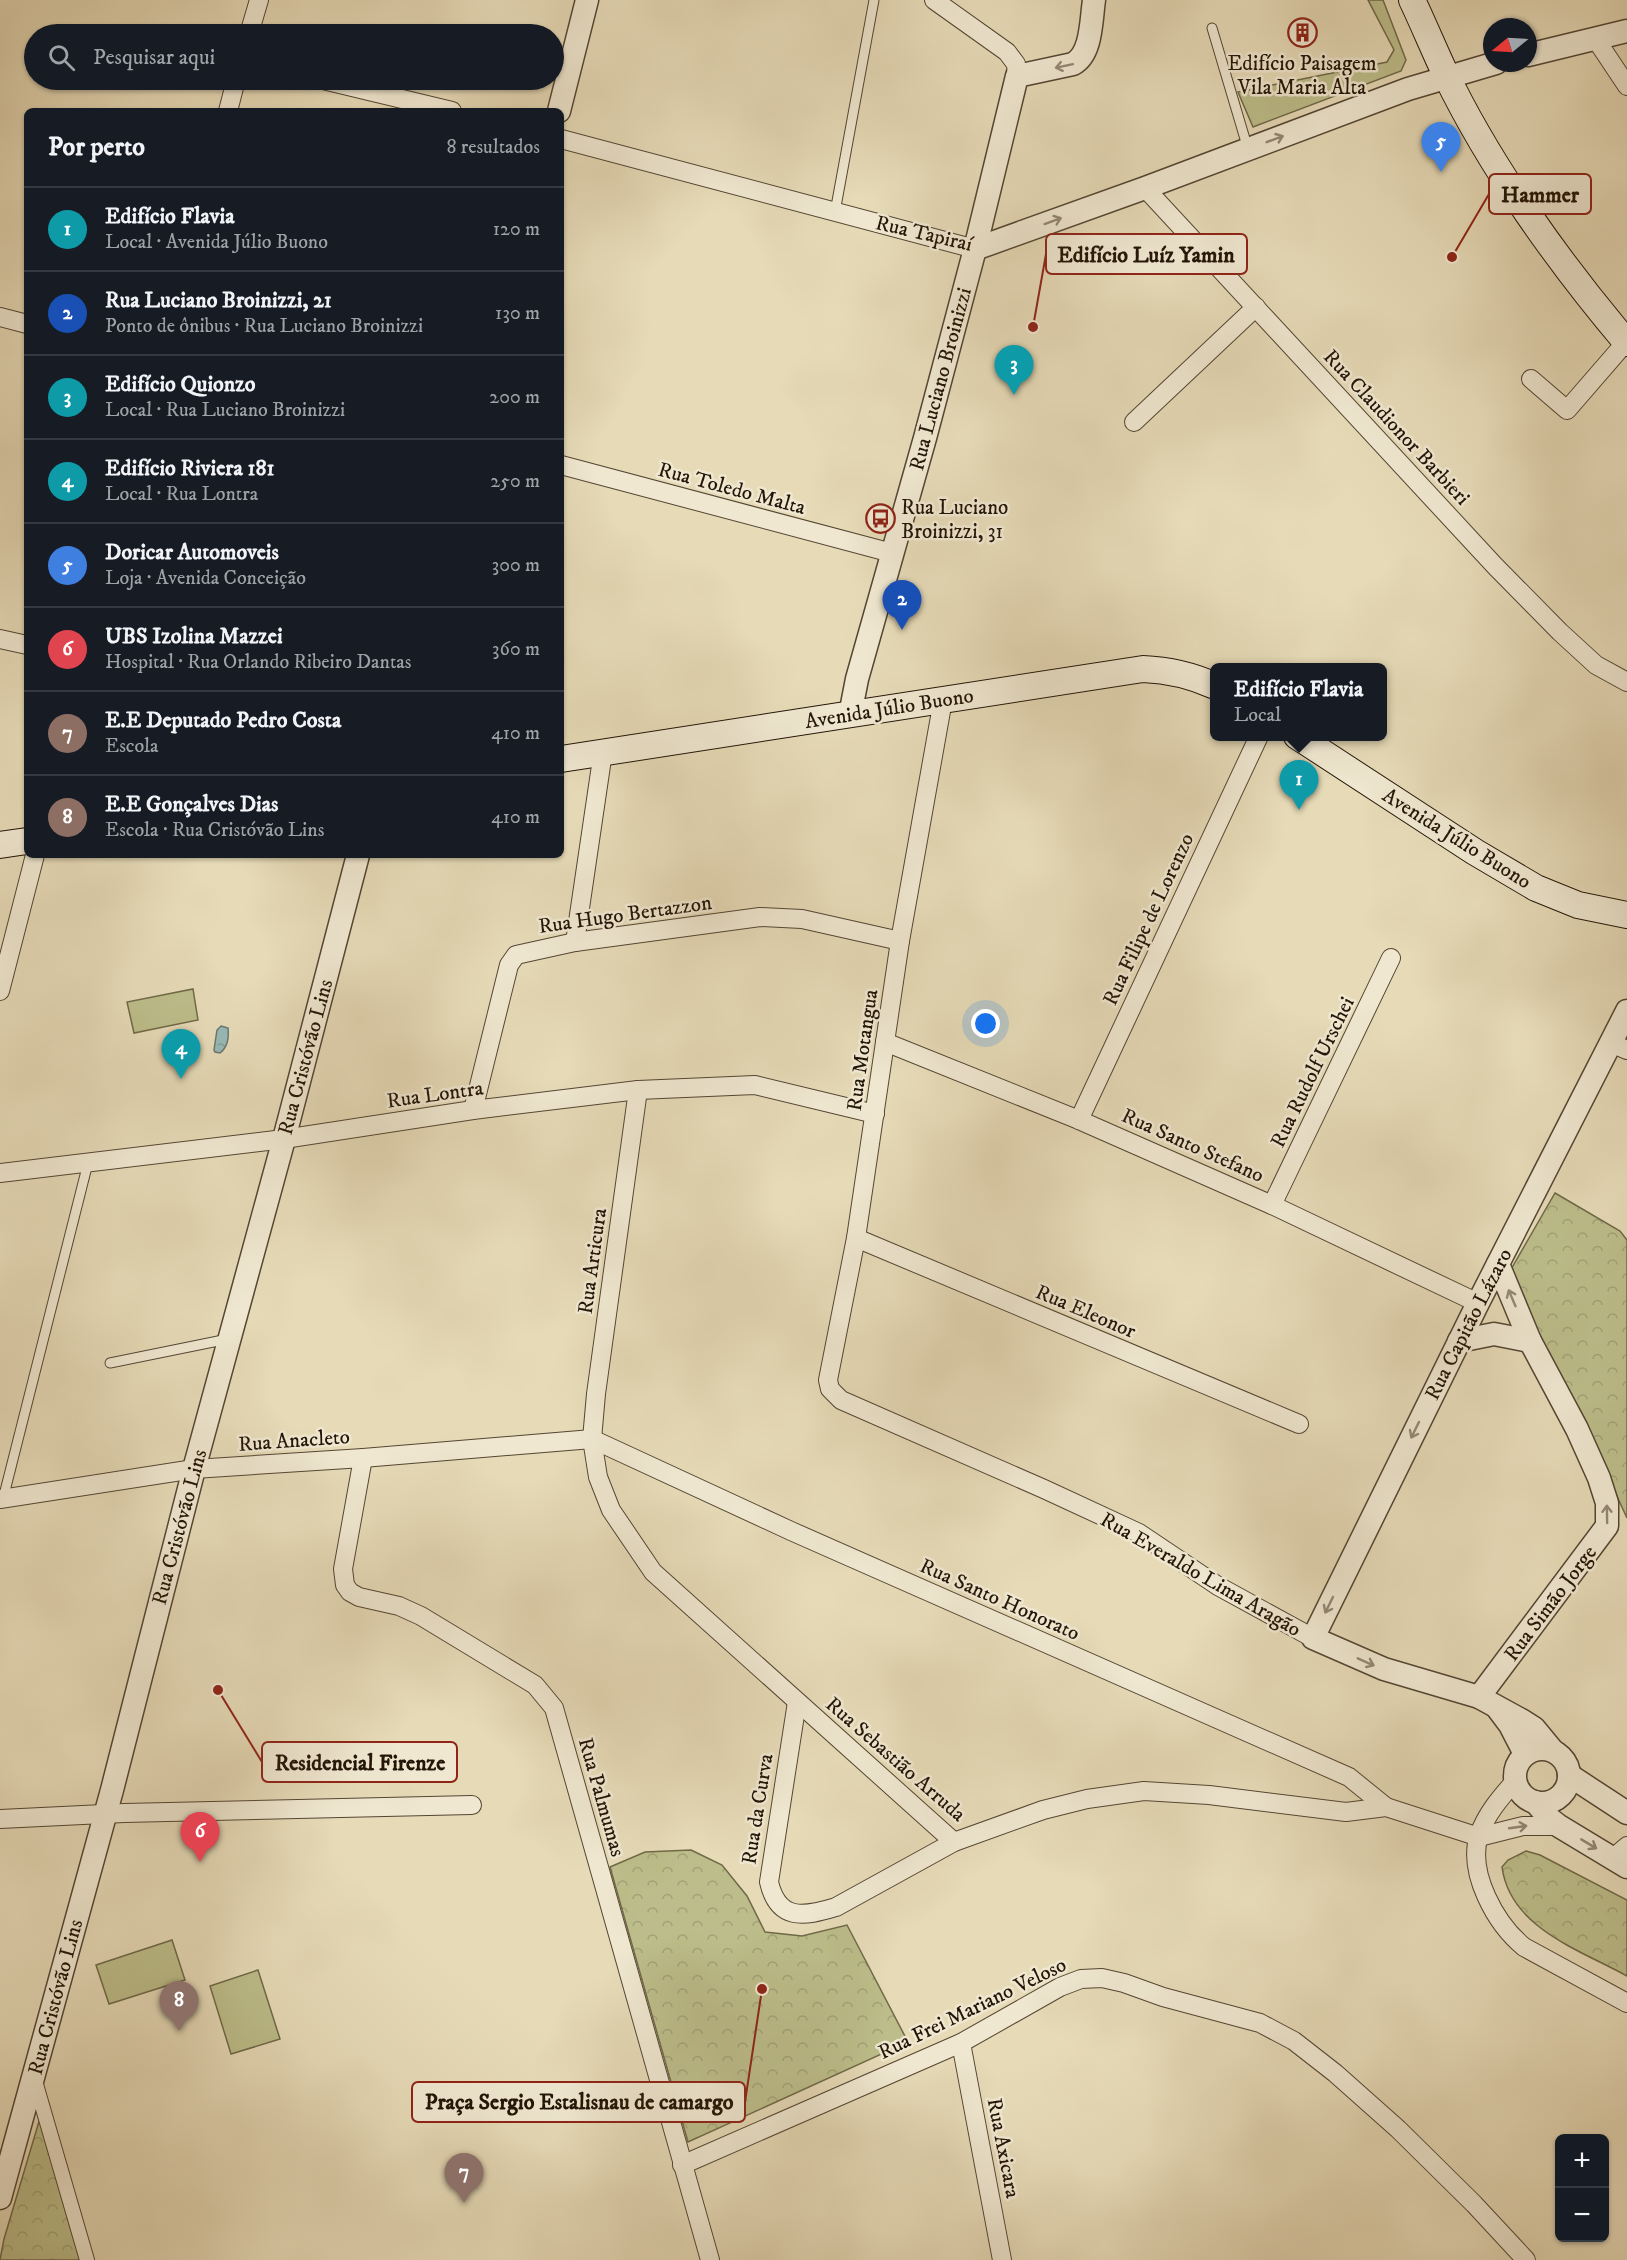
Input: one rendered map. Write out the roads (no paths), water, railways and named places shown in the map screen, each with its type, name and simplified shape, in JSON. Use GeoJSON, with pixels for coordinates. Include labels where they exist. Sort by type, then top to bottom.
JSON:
{"type":"FeatureCollection","features":[{"type":"Feature","properties":{"kind":"main road"},"geometry":{"type":"LineString","coordinates":[[1412,0],[1447,76],[1493,158],[1567,267],[1627,343]]}},
{"type":"Feature","properties":{"kind":"main road","name":"Avenida Júlio Buono"},"geometry":{"type":"LineString","coordinates":[[564,758],[1143,669],[1184,674],[1210,684]]}},
{"type":"Feature","properties":{"kind":"main road","name":"Avenida Júlio Buono"},"geometry":{"type":"LineString","coordinates":[[1305,741],[1474,852],[1536,888],[1578,905],[1627,915]]}},
{"type":"Feature","properties":{"kind":"main road"},"geometry":{"type":"LineString","coordinates":[[0,845],[24,841]]}},
{"type":"Feature","properties":{"kind":"street"},"geometry":{"type":"LineString","coordinates":[[252,24],[259,0]]}},
{"type":"Feature","properties":{"kind":"street"},"geometry":{"type":"LineString","coordinates":[[560,108],[587,0]]}},
{"type":"Feature","properties":{"kind":"street"},"geometry":{"type":"LineString","coordinates":[[934,0],[1007,52],[1016,64],[1017,76],[1073,64],[1080,60],[1086,46],[1094,0]]}},
{"type":"Feature","properties":{"kind":"street"},"geometry":{"type":"LineString","coordinates":[[1537,53],[1627,31]]}},
{"type":"Feature","properties":{"kind":"street"},"geometry":{"type":"LineString","coordinates":[[1595,38],[1627,86]]}},
{"type":"Feature","properties":{"kind":"street","name":"Rua Tapiraí"},"geometry":{"type":"LineString","coordinates":[[564,140],[975,249],[1447,76],[1483,66]]}},
{"type":"Feature","properties":{"kind":"street","name":"Rua Luciano Broinizzi"},"geometry":{"type":"LineString","coordinates":[[850,715],[857,679],[975,249],[1017,76]]}},
{"type":"Feature","properties":{"kind":"street"},"geometry":{"type":"LineString","coordinates":[[229,108],[233,90]]}},
{"type":"Feature","properties":{"kind":"street"},"geometry":{"type":"LineString","coordinates":[[365,90],[440,108]]}},
{"type":"Feature","properties":{"kind":"street","name":"Rua Claudionor Barbieri"},"geometry":{"type":"LineString","coordinates":[[1145,188],[1495,566],[1596,665],[1627,682]]}},
{"type":"Feature","properties":{"kind":"street"},"geometry":{"type":"LineString","coordinates":[[982,222],[987,232],[998,241]]}},
{"type":"Feature","properties":{"kind":"street"},"geometry":{"type":"LineString","coordinates":[[1134,422],[1256,307]]}},
{"type":"Feature","properties":{"kind":"street"},"geometry":{"type":"LineString","coordinates":[[0,317],[24,323]]}},
{"type":"Feature","properties":{"kind":"street"},"geometry":{"type":"LineString","coordinates":[[1531,380],[1567,410],[1627,343]]}},
{"type":"Feature","properties":{"kind":"street","name":"Rua Toledo Malta"},"geometry":{"type":"LineString","coordinates":[[564,466],[892,553]]}},
{"type":"Feature","properties":{"kind":"street"},"geometry":{"type":"LineString","coordinates":[[0,639],[24,644]]}},
{"type":"Feature","properties":{"kind":"street","name":"Rua Motangua"},"geometry":{"type":"LineString","coordinates":[[841,1401],[830,1389],[828,1380],[856,1238],[900,941],[943,700]]}},
{"type":"Feature","properties":{"kind":"street","name":"Rua Filipe de Lorenzo"},"geometry":{"type":"LineString","coordinates":[[1079,1120],[1257,741]]}},
{"type":"Feature","properties":{"kind":"street"},"geometry":{"type":"LineString","coordinates":[[575,942],[603,752]]}},
{"type":"Feature","properties":{"kind":"street"},"geometry":{"type":"LineString","coordinates":[[0,991],[34,858]]}},
{"type":"Feature","properties":{"kind":"street","name":"Rua Cristóvão Lins"},"geometry":{"type":"LineString","coordinates":[[0,2198],[105,1814],[228,1339],[284,1139],[357,858]]}},
{"type":"Feature","properties":{"kind":"street","name":"Rua Hugo Bertazzon"},"geometry":{"type":"LineString","coordinates":[[473,1110],[512,958],[522,952],[575,942],[760,917],[802,919],[900,941]]}},
{"type":"Feature","properties":{"kind":"street","name":"Rua Rudolf Urschei"},"geometry":{"type":"LineString","coordinates":[[1272,1205],[1391,958]]}},
{"type":"Feature","properties":{"kind":"street","name":"Rua Capitão Lázaro"},"geometry":{"type":"LineString","coordinates":[[1313,1638],[1498,1264],[1619,1047],[1627,1011]]}},
{"type":"Feature","properties":{"kind":"street","name":"Rua Santo Stefano"},"geometry":{"type":"LineString","coordinates":[[885,1042],[1079,1120],[1272,1205],[1478,1303]]}},
{"type":"Feature","properties":{"kind":"street","name":"Rua Lontra"},"geometry":{"type":"LineString","coordinates":[[0,1173],[284,1139],[473,1110],[638,1090],[755,1085],[875,1114]]}},
{"type":"Feature","properties":{"kind":"street","name":"Rua Articura"},"geometry":{"type":"LineString","coordinates":[[592,1438],[596,1394],[638,1090]]}},
{"type":"Feature","properties":{"kind":"street","name":"Rua Eleonor"},"geometry":{"type":"LineString","coordinates":[[856,1238],[1299,1424]]}},
{"type":"Feature","properties":{"kind":"street","name":"Rua Simão Jorge"},"geometry":{"type":"LineString","coordinates":[[1479,1697],[1607,1526],[1607,1503],[1599,1478],[1577,1429],[1530,1341],[1498,1264]]}},
{"type":"Feature","properties":{"kind":"street"},"geometry":{"type":"LineString","coordinates":[[1459,1341],[1494,1334],[1530,1341]]}},
{"type":"Feature","properties":{"kind":"street","name":"Rua Everaldo Lima Aragão"},"geometry":{"type":"LineString","coordinates":[[841,1401],[1139,1533],[1218,1586],[1313,1638],[1384,1669],[1479,1697],[1529,1725],[1553,1751]]}},
{"type":"Feature","properties":{"kind":"street","name":"Rua Anacleto"},"geometry":{"type":"LineString","coordinates":[[1,1499],[194,1469],[363,1458],[592,1438]]}},
{"type":"Feature","properties":{"kind":"street","name":"Rua Sebastião Arruda"},"geometry":{"type":"LineString","coordinates":[[592,1438],[598,1477],[611,1510],[625,1534],[653,1572],[954,1842],[1043,1810],[1087,1799],[1144,1791],[1209,1795],[1346,1812],[1386,1807],[1479,1837]]}},
{"type":"Feature","properties":{"kind":"street","name":"Rua Santo Honorato"},"geometry":{"type":"LineString","coordinates":[[592,1438],[801,1536],[1349,1777],[1386,1807]]}},
{"type":"Feature","properties":{"kind":"street","name":"Rua Palmumas"},"geometry":{"type":"LineString","coordinates":[[363,1458],[343,1569],[345,1585],[350,1592],[360,1597],[399,1606],[421,1616],[535,1684],[554,1708],[710,2260]]}},
{"type":"Feature","properties":{"kind":"street","name":"Rua da Curva"},"geometry":{"type":"LineString","coordinates":[[796,1702],[769,1874],[771,1891],[786,1912],[804,1914],[836,1907],[954,1842]]}},
{"type":"Feature","properties":{"kind":"street","name":"Rua Everaldo Lima Aragão"},"geometry":{"type":"LineString","coordinates":[[1498,1709],[1510,1725],[1525,1754]]}},
{"type":"Feature","properties":{"kind":"street"},"geometry":{"type":"LineString","coordinates":[[1534,1750],[1553,1751],[1567,1765],[1569,1775],[1567,1785],[1554,1800],[1535,1802],[1526,1798],[1515,1781],[1518,1762],[1525,1754],[1534,1750]]}},
{"type":"Feature","properties":{"kind":"street"},"geometry":{"type":"LineString","coordinates":[[1569,1775],[1627,1813]]}},
{"type":"Feature","properties":{"kind":"street"},"geometry":{"type":"LineString","coordinates":[[1515,1781],[1494,1806],[1479,1837],[1478,1866],[1492,1908],[1510,1935],[1524,1947],[1627,2003]]}},
{"type":"Feature","properties":{"kind":"street"},"geometry":{"type":"LineString","coordinates":[[1535,1802],[1559,1826],[1622,1857]]}},
{"type":"Feature","properties":{"kind":"street"},"geometry":{"type":"LineString","coordinates":[[0,1819],[105,1814],[472,1805]]}},
{"type":"Feature","properties":{"kind":"street"},"geometry":{"type":"LineString","coordinates":[[1479,1837],[1523,1826],[1559,1826]]}},
{"type":"Feature","properties":{"kind":"street","name":"Rua Frei Mariano Veloso"},"geometry":{"type":"LineString","coordinates":[[682,2165],[962,2043],[1060,1987],[1081,1979],[1102,1978],[1260,2023],[1294,2042],[1335,2073],[1389,2121],[1474,2204],[1526,2260]]}},
{"type":"Feature","properties":{"kind":"street","name":"Rua Axicara"},"geometry":{"type":"LineString","coordinates":[[962,2043],[1002,2260]]}},
{"type":"Feature","properties":{"kind":"street"},"geometry":{"type":"LineString","coordinates":[[33,2077],[87,2260]]}},
{"type":"Feature","properties":{"kind":"lane"},"geometry":{"type":"LineString","coordinates":[[835,212],[874,0]]}},
{"type":"Feature","properties":{"kind":"lane"},"geometry":{"type":"LineString","coordinates":[[1212,28],[1248,149]]}},
{"type":"Feature","properties":{"kind":"lane"},"geometry":{"type":"LineString","coordinates":[[1,1499],[88,1163]]}},
{"type":"Feature","properties":{"kind":"lane"},"geometry":{"type":"LineString","coordinates":[[110,1363],[228,1339]]}},
{"type":"Feature","properties":{"kind":"water"},"geometry":{"type":"Polygon","coordinates":[[[221,1026],[228,1028],[228,1035],[226,1045],[220,1053],[214,1050],[217,1030],[221,1026]]]}},
{"type":"Feature","properties":{"kind":"place","name":"Edifício Paisagem Vila Maria Alta"},"geometry":{"type":"Point","coordinates":[1302,32]}},
{"type":"Feature","properties":{"kind":"place","name":"Doricar Automoveis"},"geometry":{"type":"Point","coordinates":[1441,172]}},
{"type":"Feature","properties":{"kind":"place","name":"Hammer"},"geometry":{"type":"Point","coordinates":[1452,257]}},
{"type":"Feature","properties":{"kind":"place","name":"Edifício Luíz Yamin"},"geometry":{"type":"Point","coordinates":[1033,327]}},
{"type":"Feature","properties":{"kind":"place","name":"Edifício Quionzo"},"geometry":{"type":"Point","coordinates":[1014,395]}},
{"type":"Feature","properties":{"kind":"place","name":"Rua Luciano Broinizzi, 31"},"geometry":{"type":"Point","coordinates":[880,519]}},
{"type":"Feature","properties":{"kind":"place","name":"Rua Luciano Broinizzi, 21"},"geometry":{"type":"Point","coordinates":[902,630]}},
{"type":"Feature","properties":{"kind":"place","name":"Edifício Flavia"},"geometry":{"type":"Point","coordinates":[1299,810]}},
{"type":"Feature","properties":{"kind":"place","name":"Edifício Riviera 181"},"geometry":{"type":"Point","coordinates":[181,1079]}},
{"type":"Feature","properties":{"kind":"place","name":"Residencial Firenze"},"geometry":{"type":"Point","coordinates":[218,1690]}},
{"type":"Feature","properties":{"kind":"place","name":"UBS Izolina Mazzei"},"geometry":{"type":"Point","coordinates":[200,1862]}},
{"type":"Feature","properties":{"kind":"place","name":"Praça Sergio Estalisnau de camargo"},"geometry":{"type":"Point","coordinates":[762,1989]}},
{"type":"Feature","properties":{"kind":"place","name":"E.E Gonçalves Dias"},"geometry":{"type":"Point","coordinates":[179,2031]}},
{"type":"Feature","properties":{"kind":"place","name":"E.E Deputado Pedro Costa"},"geometry":{"type":"Point","coordinates":[464,2203]}}]}
